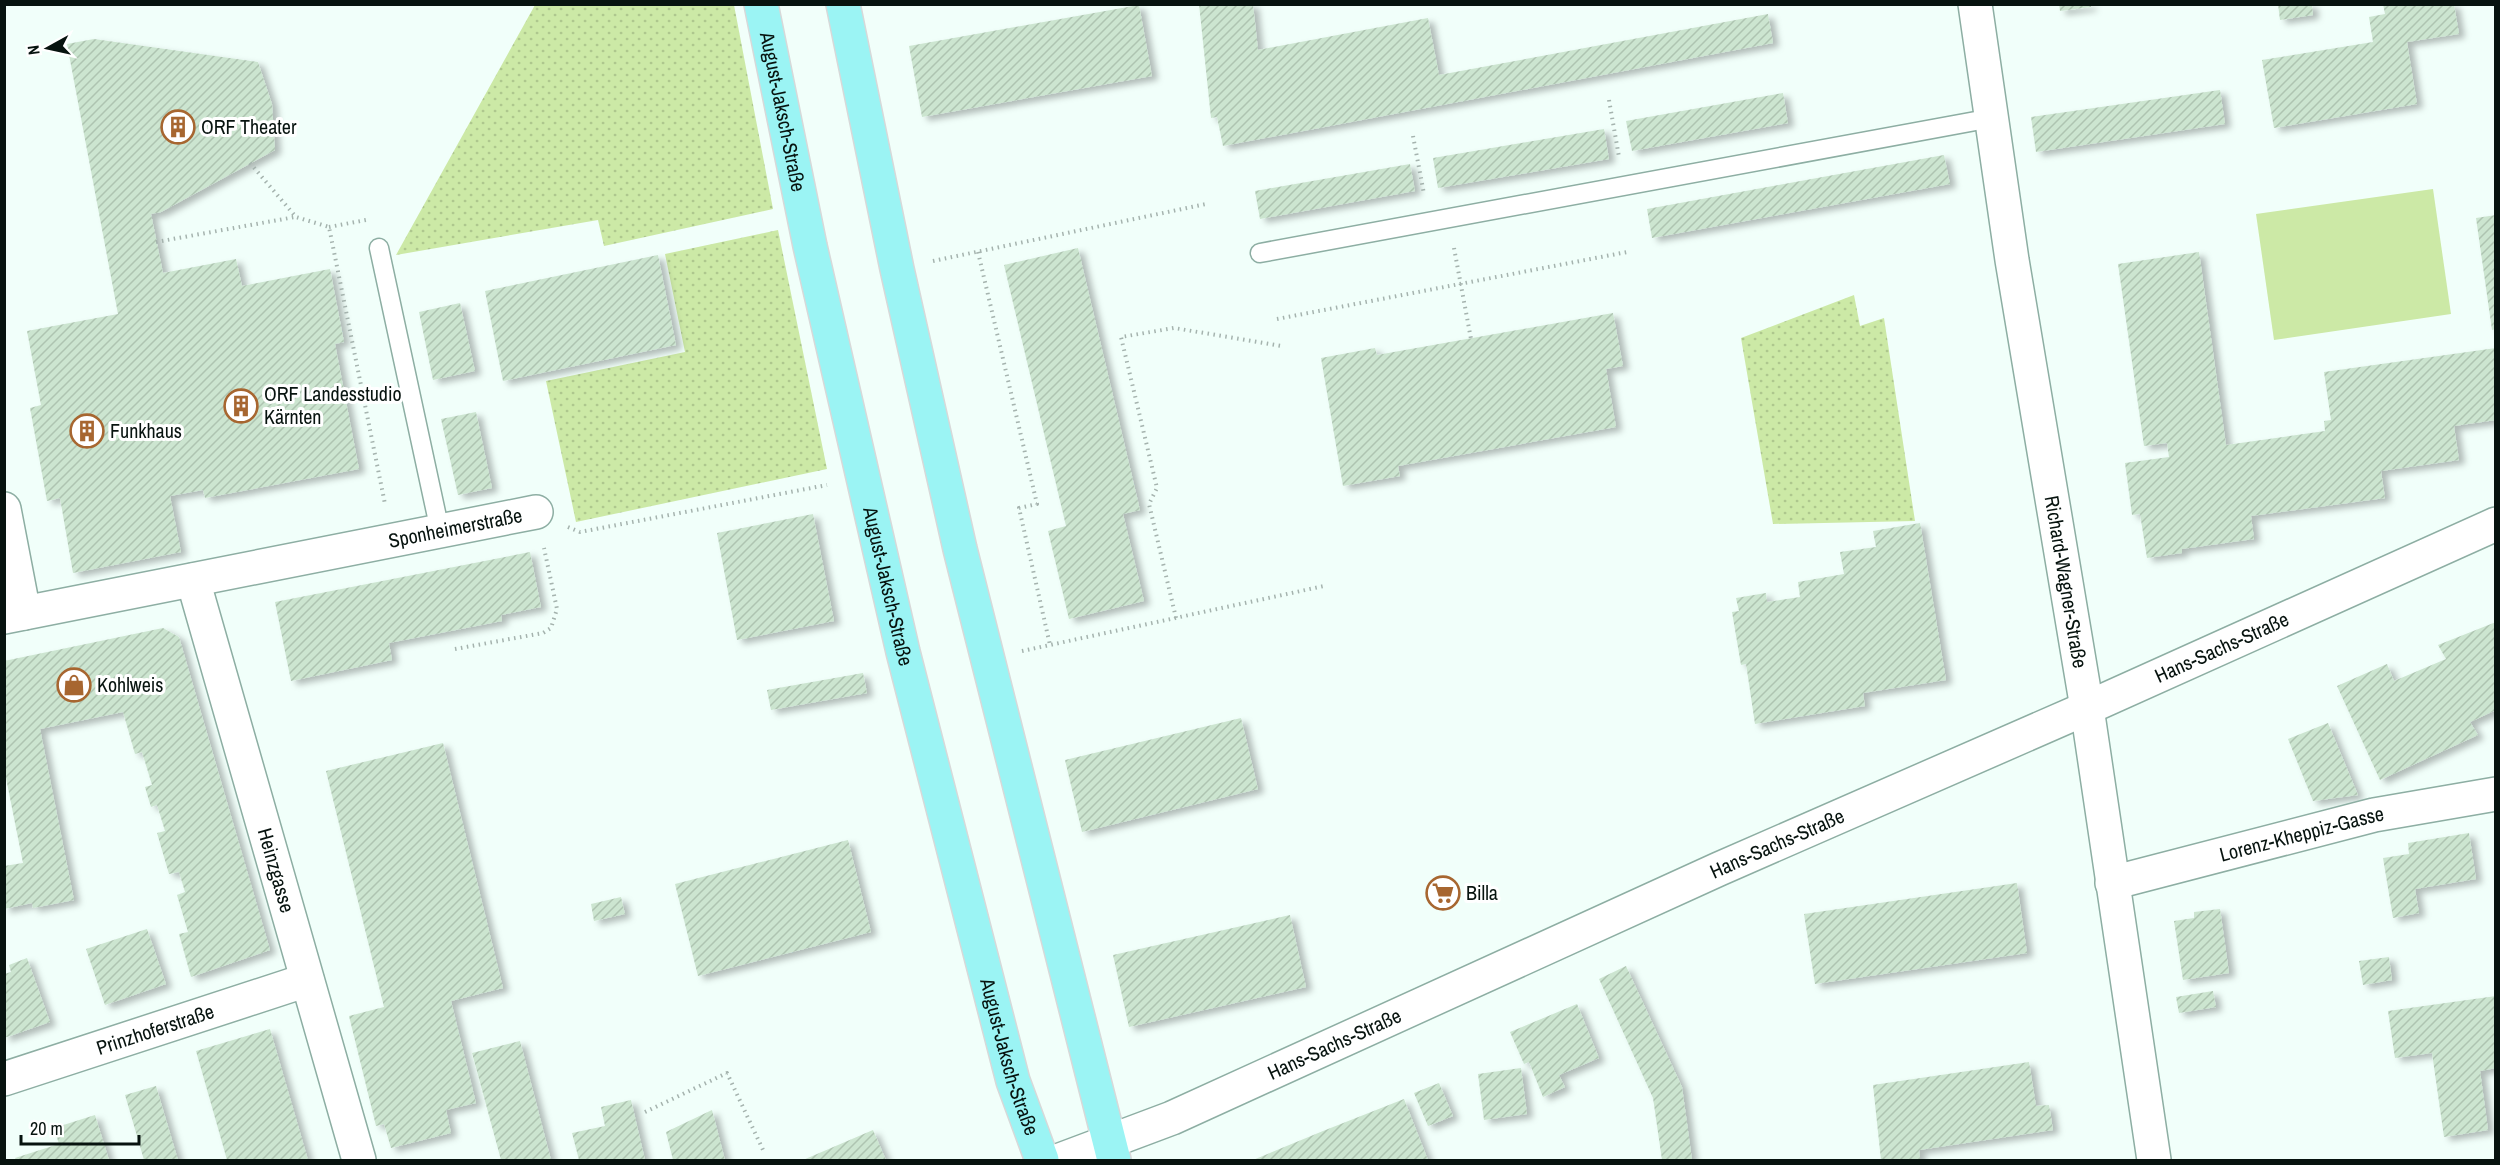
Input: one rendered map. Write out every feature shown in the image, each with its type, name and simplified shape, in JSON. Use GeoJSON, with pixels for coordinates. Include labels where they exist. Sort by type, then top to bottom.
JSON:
{"type":"FeatureCollection","features":[{"type":"Feature","properties":{"kind":"main road","name":"August-Jaksch-Straße"},"geometry":{"type":"LineString","coordinates":[[761,4],[810,246],[903,652],[1013,1081],[1042,1161]]}},
{"type":"Feature","properties":{"kind":"main road"},"geometry":{"type":"LineString","coordinates":[[843,4],[897,269],[987,659],[1112,1152]]}},
{"type":"Feature","properties":{"kind":"street","name":"Richard-Wagner-Straße"},"geometry":{"type":"LineString","coordinates":[[1975,4],[2012,260],[2087,708],[2154,1161]]}},
{"type":"Feature","properties":{"kind":"street"},"geometry":{"type":"LineString","coordinates":[[4,509],[14,615]]}},
{"type":"Feature","properties":{"kind":"street","name":"Sponheimerstraße"},"geometry":{"type":"LineString","coordinates":[[14,615],[536,512]]}},
{"type":"Feature","properties":{"kind":"street","name":"Hans-Sachs-Straße"},"geometry":{"type":"LineString","coordinates":[[1060,1161],[1112,1152],[1183,1113],[1719,869],[2087,708],[2496,524]]}},
{"type":"Feature","properties":{"kind":"street","name":"Heinzgasse"},"geometry":{"type":"LineString","coordinates":[[193,580],[359,1161]]}},
{"type":"Feature","properties":{"kind":"street","name":"Lorenz-Kheppiz-Gasse"},"geometry":{"type":"LineString","coordinates":[[2112,883],[2374,815],[2496,794]]}},
{"type":"Feature","properties":{"kind":"street","name":"Prinzhoferstraße"},"geometry":{"type":"LineString","coordinates":[[4,1079],[307,980]]}},
{"type":"Feature","properties":{"kind":"lane"},"geometry":{"type":"LineString","coordinates":[[1260,253],[1992,118]]}},
{"type":"Feature","properties":{"kind":"lane"},"geometry":{"type":"LineString","coordinates":[[379,248],[440,531]]}},
{"type":"Feature","properties":{"kind":"path"},"geometry":{"type":"LineString","coordinates":[[1609,100],[1624,185]]}},
{"type":"Feature","properties":{"kind":"path"},"geometry":{"type":"LineString","coordinates":[[1413,136],[1423,191],[1453,246],[1471,339]]}},
{"type":"Feature","properties":{"kind":"path"},"geometry":{"type":"LineString","coordinates":[[250,163],[296,217]]}},
{"type":"Feature","properties":{"kind":"path"},"geometry":{"type":"LineString","coordinates":[[897,269],[1206,204]]}},
{"type":"Feature","properties":{"kind":"path"},"geometry":{"type":"LineString","coordinates":[[156,242],[296,217],[329,227],[364,220],[375,222]]}},
{"type":"Feature","properties":{"kind":"path"},"geometry":{"type":"LineString","coordinates":[[329,227],[392,540]]}},
{"type":"Feature","properties":{"kind":"path"},"geometry":{"type":"LineString","coordinates":[[978,252],[1037,504],[1018,508],[1050,645]]}},
{"type":"Feature","properties":{"kind":"path"},"geometry":{"type":"LineString","coordinates":[[1277,319],[1627,252]]}},
{"type":"Feature","properties":{"kind":"path"},"geometry":{"type":"LineString","coordinates":[[1176,618],[1149,504],[1156,488],[1121,338],[1174,328],[1282,346]]}},
{"type":"Feature","properties":{"kind":"path","name":"Sponheimerstraße"},"geometry":{"type":"LineString","coordinates":[[536,512],[580,532],[864,478]]}},
{"type":"Feature","properties":{"kind":"path"},"geometry":{"type":"LineString","coordinates":[[455,649],[543,633],[551,628],[556,609],[536,512]]}},
{"type":"Feature","properties":{"kind":"path"},"geometry":{"type":"LineString","coordinates":[[987,659],[1324,586]]}},
{"type":"Feature","properties":{"kind":"path"},"geometry":{"type":"LineString","coordinates":[[645,1112],[727,1073],[764,1152]]}},
{"type":"Feature","properties":{"kind":"green space"},"geometry":{"type":"Polygon","coordinates":[[[535,5],[734,5],[773,209],[604,246],[598,220],[396,255],[535,5]]]}},
{"type":"Feature","properties":{"kind":"green space"},"geometry":{"type":"Polygon","coordinates":[[[2433,189],[2451,314],[2274,340],[2256,214],[2433,189]]]}},
{"type":"Feature","properties":{"kind":"green space"},"geometry":{"type":"Polygon","coordinates":[[[778,230],[827,469],[576,522],[546,381],[685,352],[665,254],[778,230]]]}},
{"type":"Feature","properties":{"kind":"green space"},"geometry":{"type":"Polygon","coordinates":[[[1854,295],[1860,326],[1884,318],[1915,521],[1773,524],[1741,338],[1854,295]]]}},
{"type":"Feature","properties":{"kind":"building"},"geometry":{"type":"Polygon","coordinates":[[[1199,4],[1253,4],[1258,50],[1428,18],[1439,75],[1768,14],[1773,43],[1223,146],[1217,117],[1211,118],[1199,4]]]}},
{"type":"Feature","properties":{"kind":"building"},"geometry":{"type":"Polygon","coordinates":[[[2059,4],[2091,4],[2091,7],[2060,11],[2059,4]]]}},
{"type":"Feature","properties":{"kind":"building"},"geometry":{"type":"Polygon","coordinates":[[[2278,4],[2312,4],[2313,15],[2280,20],[2278,4]]]}},
{"type":"Feature","properties":{"kind":"building"},"geometry":{"type":"Polygon","coordinates":[[[2383,4],[2454,4],[2459,34],[2407,42],[2417,104],[2274,128],[2262,60],[2373,42],[2369,17],[2385,14],[2383,4]]]}},
{"type":"Feature","properties":{"kind":"building"},"geometry":{"type":"Polygon","coordinates":[[[1139,5],[1152,76],[922,117],[909,46],[1139,5]]]}},
{"type":"Feature","properties":{"kind":"building"},"geometry":{"type":"Polygon","coordinates":[[[94,39],[258,62],[272,104],[275,150],[161,212],[151,214],[163,273],[236,259],[242,286],[330,269],[344,342],[335,344],[359,469],[205,498],[203,490],[170,496],[181,552],[73,573],[60,498],[47,501],[30,408],[41,405],[27,331],[118,314],[67,44],[94,39]]]}},
{"type":"Feature","properties":{"kind":"building"},"geometry":{"type":"Polygon","coordinates":[[[2220,90],[2225,124],[2036,152],[2031,117],[2220,90]]]}},
{"type":"Feature","properties":{"kind":"building"},"geometry":{"type":"Polygon","coordinates":[[[1783,93],[1788,123],[1632,151],[1626,121],[1783,93]]]}},
{"type":"Feature","properties":{"kind":"building"},"geometry":{"type":"Polygon","coordinates":[[[1604,129],[1609,159],[1438,188],[1433,158],[1604,129]]]}},
{"type":"Feature","properties":{"kind":"building"},"geometry":{"type":"Polygon","coordinates":[[[1944,155],[1950,184],[1652,238],[1647,209],[1944,155]]]}},
{"type":"Feature","properties":{"kind":"building"},"geometry":{"type":"Polygon","coordinates":[[[1410,164],[1415,191],[1260,219],[1255,191],[1410,164]]]}},
{"type":"Feature","properties":{"kind":"building"},"geometry":{"type":"Polygon","coordinates":[[[2496,215],[2496,329],[2492,330],[2476,218],[2496,215]]]}},
{"type":"Feature","properties":{"kind":"building"},"geometry":{"type":"Polygon","coordinates":[[[1078,248],[1140,510],[1123,514],[1144,601],[1069,619],[1048,531],[1066,526],[1004,265],[1078,248]]]}},
{"type":"Feature","properties":{"kind":"building"},"geometry":{"type":"Polygon","coordinates":[[[2199,252],[2226,445],[2325,431],[2324,421],[2331,420],[2324,372],[2496,348],[2496,420],[2454,426],[2459,460],[2381,471],[2385,498],[2251,516],[2254,539],[2182,549],[2182,553],[2147,558],[2140,514],[2132,515],[2125,463],[2169,457],[2167,443],[2144,446],[2118,264],[2199,252]]]}},
{"type":"Feature","properties":{"kind":"building"},"geometry":{"type":"Polygon","coordinates":[[[658,255],[676,345],[503,381],[485,291],[658,255]]]}},
{"type":"Feature","properties":{"kind":"building"},"geometry":{"type":"Polygon","coordinates":[[[460,303],[475,371],[433,380],[419,312],[460,303]]]}},
{"type":"Feature","properties":{"kind":"building"},"geometry":{"type":"Polygon","coordinates":[[[1613,313],[1623,366],[1606,369],[1616,427],[1398,466],[1400,476],[1343,486],[1321,358],[1375,348],[1377,355],[1613,313]]]}},
{"type":"Feature","properties":{"kind":"building"},"geometry":{"type":"Polygon","coordinates":[[[476,412],[492,488],[458,495],[441,419],[476,412]]]}},
{"type":"Feature","properties":{"kind":"building"},"geometry":{"type":"Polygon","coordinates":[[[813,514],[834,621],[737,640],[717,533],[813,514]]]}},
{"type":"Feature","properties":{"kind":"building"},"geometry":{"type":"Polygon","coordinates":[[[1920,523],[1946,680],[1863,693],[1865,706],[1755,724],[1746,664],[1741,665],[1732,612],[1739,611],[1736,598],[1766,593],[1767,602],[1800,597],[1798,582],[1844,574],[1840,552],[1876,547],[1873,531],[1920,523]]]}},
{"type":"Feature","properties":{"kind":"building"},"geometry":{"type":"Polygon","coordinates":[[[530,552],[541,607],[501,615],[502,621],[389,643],[392,660],[291,681],[275,602],[530,552]]]}},
{"type":"Feature","properties":{"kind":"building"},"geometry":{"type":"Polygon","coordinates":[[[2496,622],[2496,710],[2470,722],[2478,735],[2380,780],[2337,686],[2387,664],[2394,681],[2446,659],[2438,645],[2496,622]]]}},
{"type":"Feature","properties":{"kind":"building"},"geometry":{"type":"Polygon","coordinates":[[[163,628],[179,637],[270,950],[191,977],[179,934],[188,932],[177,895],[185,892],[179,872],[169,874],[157,833],[165,831],[157,805],[151,807],[145,787],[152,785],[142,752],[135,754],[123,712],[40,729],[74,900],[33,908],[32,903],[4,909],[4,866],[23,863],[4,768],[4,661],[163,628]]]}},
{"type":"Feature","properties":{"kind":"building"},"geometry":{"type":"Polygon","coordinates":[[[863,673],[867,693],[771,710],[767,690],[863,673]]]}},
{"type":"Feature","properties":{"kind":"building"},"geometry":{"type":"Polygon","coordinates":[[[1241,718],[1258,789],[1082,832],[1065,760],[1241,718]]]}},
{"type":"Feature","properties":{"kind":"building"},"geometry":{"type":"Polygon","coordinates":[[[2328,723],[2358,795],[2313,801],[2288,739],[2328,723]]]}},
{"type":"Feature","properties":{"kind":"building"},"geometry":{"type":"Polygon","coordinates":[[[443,743],[503,988],[451,1001],[476,1103],[446,1110],[451,1133],[391,1148],[384,1124],[376,1126],[349,1016],[384,1007],[326,771],[443,743]]]}},
{"type":"Feature","properties":{"kind":"building"},"geometry":{"type":"Polygon","coordinates":[[[2469,833],[2476,879],[2415,889],[2419,913],[2393,918],[2383,858],[2409,854],[2408,843],[2469,833]]]}},
{"type":"Feature","properties":{"kind":"building"},"geometry":{"type":"Polygon","coordinates":[[[848,840],[871,932],[698,976],[675,884],[848,840]]]}},
{"type":"Feature","properties":{"kind":"building"},"geometry":{"type":"Polygon","coordinates":[[[2017,883],[2027,953],[1815,984],[1804,914],[2017,883]]]}},
{"type":"Feature","properties":{"kind":"building"},"geometry":{"type":"Polygon","coordinates":[[[621,897],[625,914],[594,921],[591,904],[621,897]]]}},
{"type":"Feature","properties":{"kind":"building"},"geometry":{"type":"Polygon","coordinates":[[[2220,909],[2229,973],[2183,980],[2174,921],[2194,918],[2194,912],[2220,909]]]}},
{"type":"Feature","properties":{"kind":"building"},"geometry":{"type":"Polygon","coordinates":[[[1290,915],[1306,987],[1129,1027],[1113,955],[1290,915]]]}},
{"type":"Feature","properties":{"kind":"building"},"geometry":{"type":"Polygon","coordinates":[[[147,929],[166,984],[105,1005],[86,949],[147,929]]]}},
{"type":"Feature","properties":{"kind":"building"},"geometry":{"type":"Polygon","coordinates":[[[2389,957],[2392,980],[2363,985],[2359,961],[2389,957]]]}},
{"type":"Feature","properties":{"kind":"building"},"geometry":{"type":"Polygon","coordinates":[[[27,958],[50,1022],[4,1038],[4,974],[11,972],[9,965],[27,958]]]}},
{"type":"Feature","properties":{"kind":"building"},"geometry":{"type":"Polygon","coordinates":[[[1626,966],[1682,1087],[1692,1160],[1662,1160],[1653,1098],[1599,979],[1626,966]]]}},
{"type":"Feature","properties":{"kind":"building"},"geometry":{"type":"Polygon","coordinates":[[[2213,991],[2216,1007],[2179,1013],[2176,997],[2213,991]]]}},
{"type":"Feature","properties":{"kind":"building"},"geometry":{"type":"Polygon","coordinates":[[[2496,996],[2496,1068],[2480,1071],[2488,1130],[2444,1137],[2432,1053],[2395,1058],[2388,1011],[2496,996]]]}},
{"type":"Feature","properties":{"kind":"building"},"geometry":{"type":"Polygon","coordinates":[[[1577,1004],[1599,1058],[1559,1075],[1565,1087],[1543,1097],[1529,1062],[1524,1064],[1510,1032],[1577,1004]]]}},
{"type":"Feature","properties":{"kind":"building"},"geometry":{"type":"Polygon","coordinates":[[[270,1029],[308,1160],[227,1160],[196,1051],[270,1029]]]}},
{"type":"Feature","properties":{"kind":"building"},"geometry":{"type":"Polygon","coordinates":[[[520,1041],[551,1160],[501,1160],[472,1053],[520,1041]]]}},
{"type":"Feature","properties":{"kind":"building"},"geometry":{"type":"Polygon","coordinates":[[[2029,1062],[2036,1106],[2049,1105],[2053,1130],[1919,1150],[1920,1160],[1881,1160],[1873,1085],[2029,1062]]]}},
{"type":"Feature","properties":{"kind":"building"},"geometry":{"type":"Polygon","coordinates":[[[1521,1068],[1527,1114],[1484,1120],[1478,1074],[1521,1068]]]}},
{"type":"Feature","properties":{"kind":"building"},"geometry":{"type":"Polygon","coordinates":[[[1439,1083],[1453,1116],[1428,1126],[1414,1093],[1439,1083]]]}},
{"type":"Feature","properties":{"kind":"building"},"geometry":{"type":"Polygon","coordinates":[[[156,1086],[178,1160],[144,1160],[125,1095],[156,1086]]]}},
{"type":"Feature","properties":{"kind":"building"},"geometry":{"type":"Polygon","coordinates":[[[1404,1099],[1428,1160],[1253,1160],[1323,1131],[1404,1099]]]}},
{"type":"Feature","properties":{"kind":"building"},"geometry":{"type":"Polygon","coordinates":[[[631,1100],[645,1160],[579,1160],[572,1133],[605,1126],[601,1107],[631,1100]]]}},
{"type":"Feature","properties":{"kind":"building"},"geometry":{"type":"Polygon","coordinates":[[[712,1110],[725,1160],[673,1160],[666,1132],[712,1110]]]}},
{"type":"Feature","properties":{"kind":"building"},"geometry":{"type":"Polygon","coordinates":[[[95,1115],[109,1160],[16,1160],[15,1158],[59,1144],[54,1128],[95,1115]]]}},
{"type":"Feature","properties":{"kind":"building"},"geometry":{"type":"Polygon","coordinates":[[[873,1130],[886,1160],[803,1160],[873,1130]]]}},
{"type":"Feature","properties":{"kind":"place","name":"ORF Theater"},"geometry":{"type":"Point","coordinates":[178,127]}},
{"type":"Feature","properties":{"kind":"place","name":"ORF Landesstudio Kärnten"},"geometry":{"type":"Point","coordinates":[241,406]}},
{"type":"Feature","properties":{"kind":"place","name":"Funkhaus"},"geometry":{"type":"Point","coordinates":[87,431]}},
{"type":"Feature","properties":{"kind":"place","name":"Kohlweis"},"geometry":{"type":"Point","coordinates":[74,685]}},
{"type":"Feature","properties":{"kind":"place","name":"Billa"},"geometry":{"type":"Point","coordinates":[1443,893]}}]}
